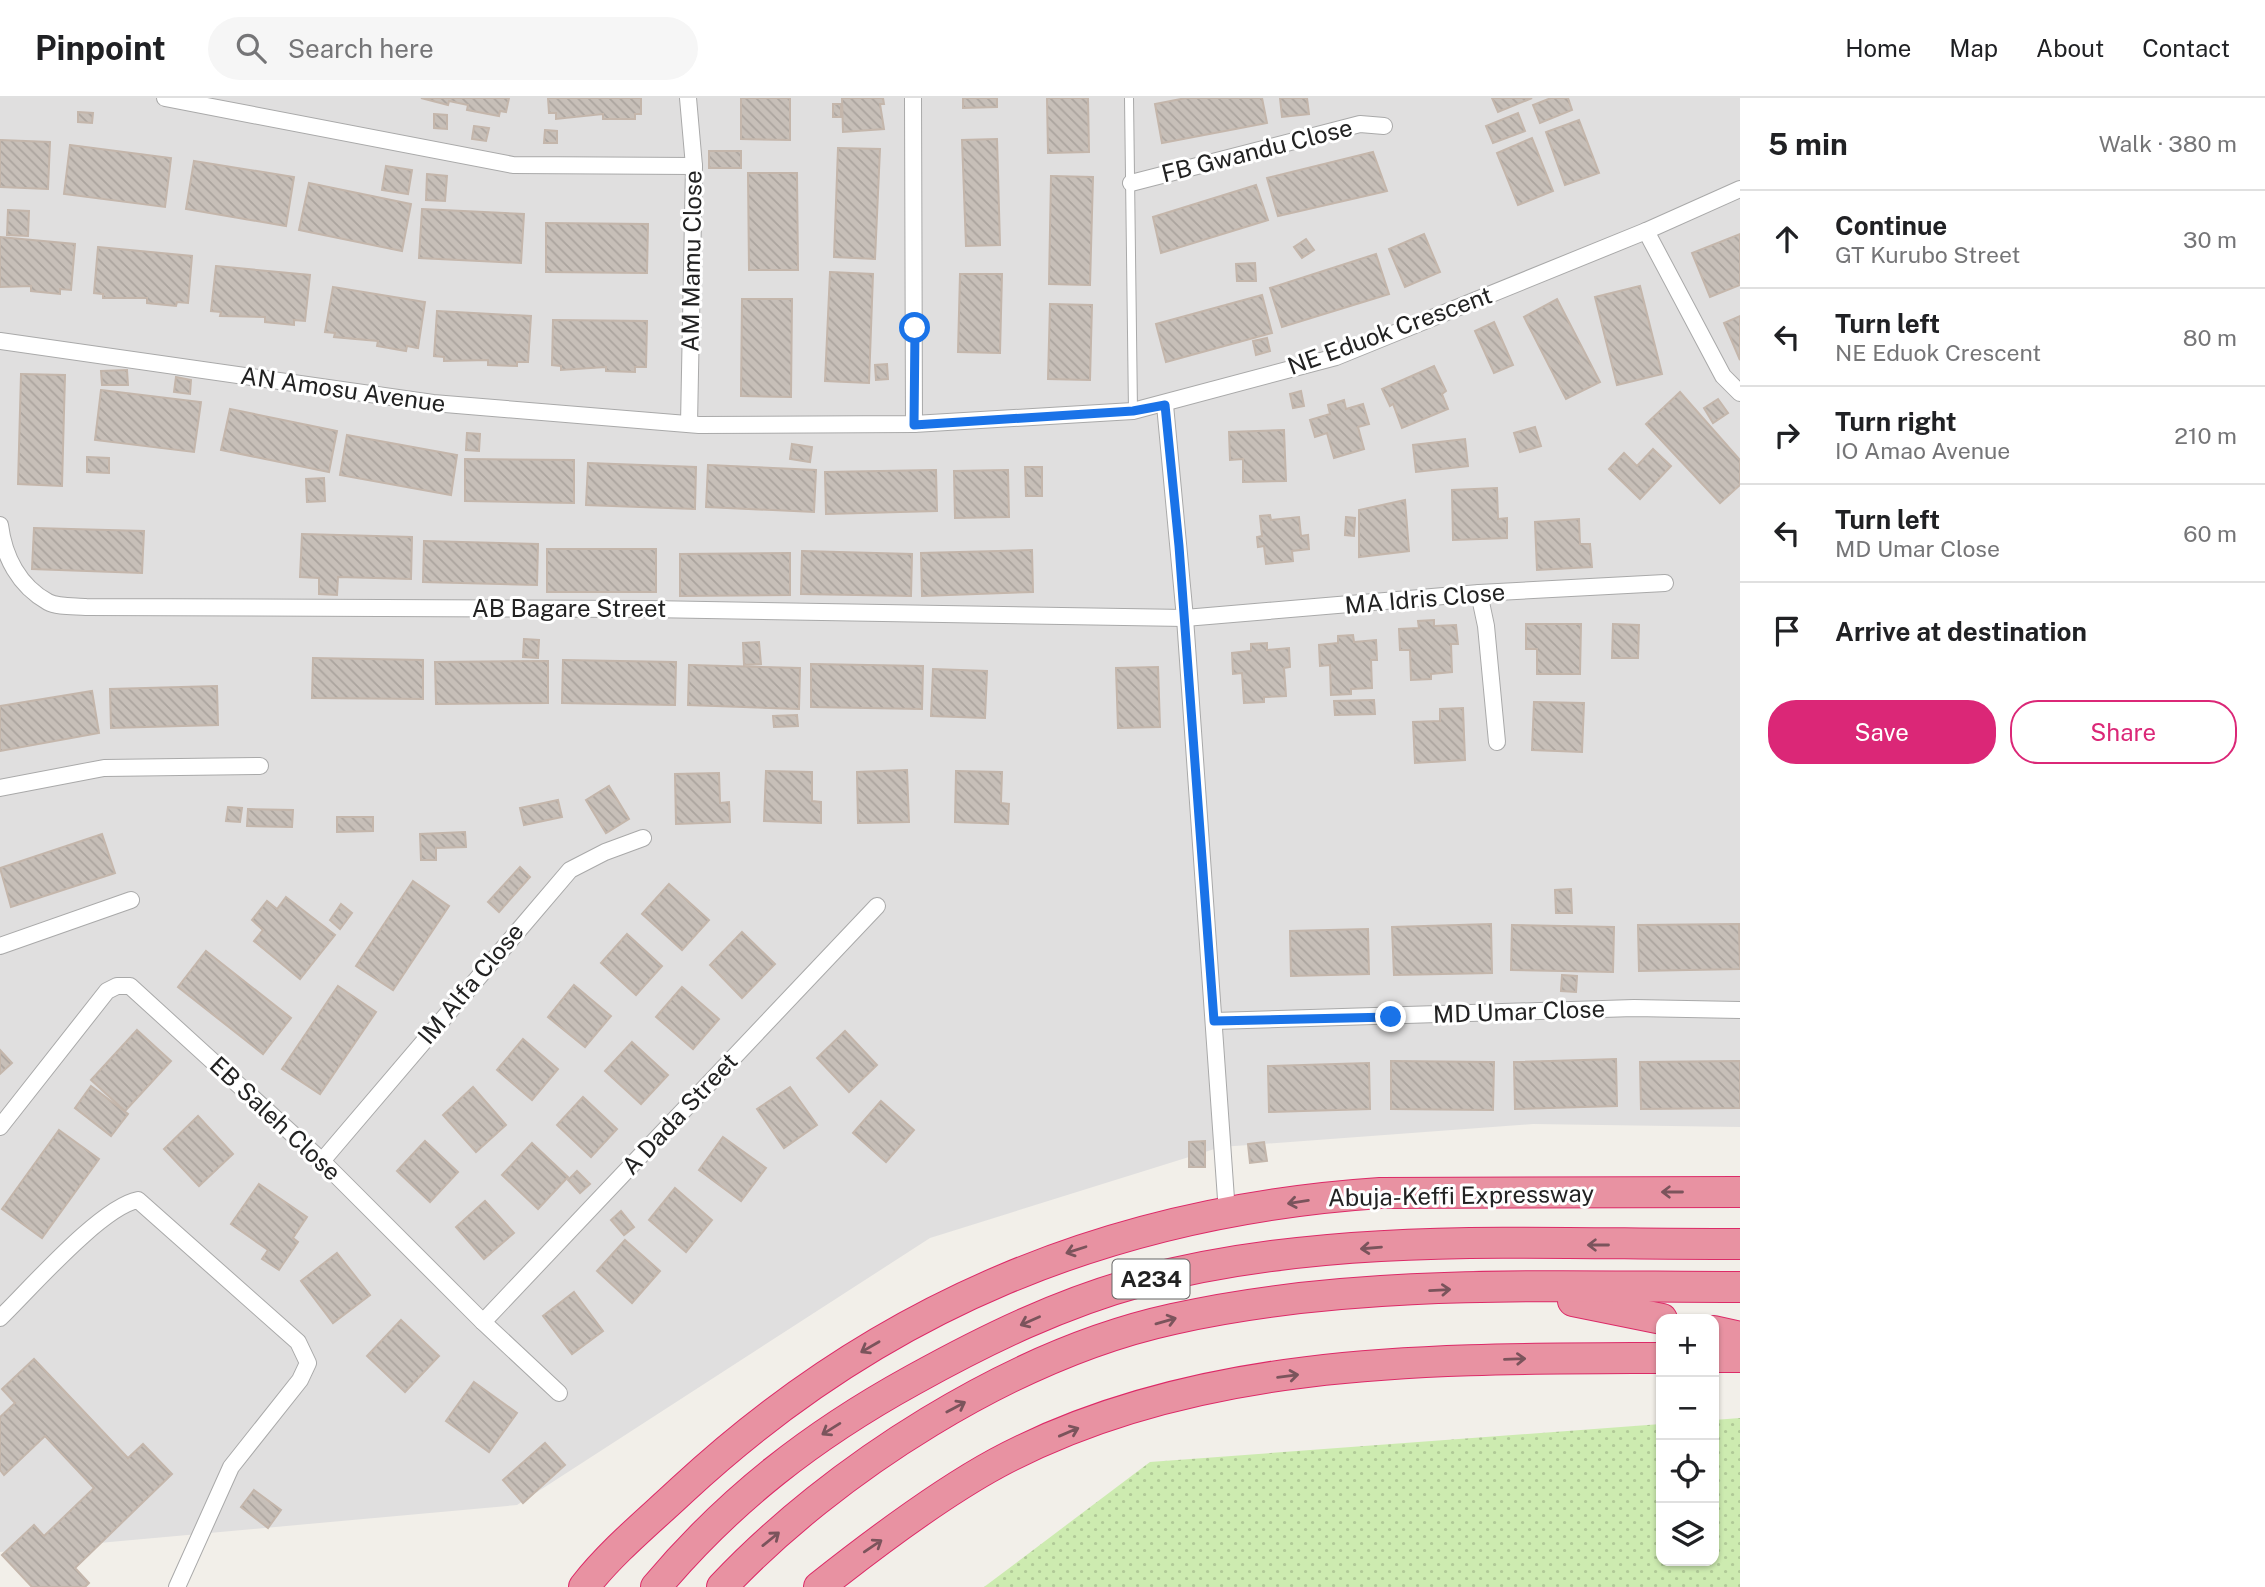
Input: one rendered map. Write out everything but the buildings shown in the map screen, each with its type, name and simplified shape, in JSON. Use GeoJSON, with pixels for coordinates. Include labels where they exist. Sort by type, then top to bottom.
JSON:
{"type":"FeatureCollection","features":[{"type":"Feature","properties":{"kind":"highway","name":"Abuja-Keffi Expressway"},"geometry":{"type":"LineString","coordinates":[[584,1587],[717,1458],[834,1368],[885,1338],[1052,1258],[1120,1236],[1227,1213],[1337,1196],[1380,1193],[1740,1192]]}},
{"type":"Feature","properties":{"kind":"highway","name":"Abuja-Keffi Expressway"},"geometry":{"type":"LineString","coordinates":[[656,1587],[732,1504],[799,1450],[880,1398],[977,1345],[1055,1310],[1142,1281],[1241,1261],[1378,1247],[1740,1244]]}},
{"type":"Feature","properties":{"kind":"highway","name":"A234"},"geometry":{"type":"LineString","coordinates":[[722,1587],[755,1553],[837,1485],[944,1414],[1026,1371],[1070,1352],[1171,1319],[1276,1302],[1490,1287],[1740,1287]]}},
{"type":"Feature","properties":{"kind":"highway"},"geometry":{"type":"LineString","coordinates":[[1490,1287],[1656,1318]]}},
{"type":"Feature","properties":{"kind":"highway"},"geometry":{"type":"LineString","coordinates":[[1719,1332],[1740,1337]]}},
{"type":"Feature","properties":{"kind":"highway"},"geometry":{"type":"LineString","coordinates":[[1719,1357],[1740,1357]]}},
{"type":"Feature","properties":{"kind":"highway"},"geometry":{"type":"LineString","coordinates":[[819,1587],[850,1562],[999,1462],[1107,1416],[1172,1396],[1243,1382],[1356,1367],[1541,1359],[1656,1358]]}},
{"type":"Feature","properties":{"kind":"street"},"geometry":{"type":"LineString","coordinates":[[165,98],[513,165],[694,166]]}},
{"type":"Feature","properties":{"kind":"street","name":"AM Mamu Close"},"geometry":{"type":"LineString","coordinates":[[688,98],[694,166],[689,424]]}},
{"type":"Feature","properties":{"kind":"street"},"geometry":{"type":"LineString","coordinates":[[913,98],[914,425]]}},
{"type":"Feature","properties":{"kind":"street","name":"FB Gwandu Close"},"geometry":{"type":"LineString","coordinates":[[1131,183],[1360,124],[1384,125]]}},
{"type":"Feature","properties":{"kind":"street","name":"NE Eduok Crescent"},"geometry":{"type":"LineString","coordinates":[[689,424],[914,425],[1133,411],[1165,405],[1336,357],[1646,231],[1740,189]]}},
{"type":"Feature","properties":{"kind":"street"},"geometry":{"type":"LineString","coordinates":[[1646,231],[1723,376],[1740,393]]}},
{"type":"Feature","properties":{"kind":"street","name":"AN Amosu Avenue"},"geometry":{"type":"LineString","coordinates":[[0,341],[433,403],[689,424]]}},
{"type":"Feature","properties":{"kind":"street"},"geometry":{"type":"LineString","coordinates":[[1165,405],[1185,618],[1199,845],[1214,1021],[1220,1153],[1227,1213]]}},
{"type":"Feature","properties":{"kind":"street","name":"AB Bagare Street"},"geometry":{"type":"LineString","coordinates":[[0,525],[3,547],[19,579],[49,603],[86,607],[648,609],[1185,618]]}},
{"type":"Feature","properties":{"kind":"street","name":"MA Idris Close"},"geometry":{"type":"LineString","coordinates":[[1185,618],[1479,593],[1665,583]]}},
{"type":"Feature","properties":{"kind":"street"},"geometry":{"type":"LineString","coordinates":[[1479,593],[1486,626],[1497,742]]}},
{"type":"Feature","properties":{"kind":"street"},"geometry":{"type":"LineString","coordinates":[[0,788],[104,768],[260,766]]}},
{"type":"Feature","properties":{"kind":"street","name":"IM Alfa Close"},"geometry":{"type":"LineString","coordinates":[[322,1161],[570,870],[604,852],[643,838]]}},
{"type":"Feature","properties":{"kind":"street"},"geometry":{"type":"LineString","coordinates":[[0,946],[131,900]]}},
{"type":"Feature","properties":{"kind":"street","name":"A Dada Street"},"geometry":{"type":"LineString","coordinates":[[483,1322],[877,905]]}},
{"type":"Feature","properties":{"kind":"street","name":"EB Saleh Close"},"geometry":{"type":"LineString","coordinates":[[0,1127],[107,991],[117,986],[130,986],[322,1161],[483,1322],[559,1392]]}},
{"type":"Feature","properties":{"kind":"street","name":"MD Umar Close"},"geometry":{"type":"LineString","coordinates":[[1214,1021],[1634,1008],[1740,1010]]}},
{"type":"Feature","properties":{"kind":"street"},"geometry":{"type":"LineString","coordinates":[[0,1318],[99,1222],[125,1203],[138,1200],[298,1342],[308,1363],[300,1380],[231,1466],[177,1587]]}},
{"type":"Feature","properties":{"kind":"lane"},"geometry":{"type":"LineString","coordinates":[[1129,98],[1133,411]]}},
{"type":"Feature","properties":{"kind":"shaded area"},"geometry":{"type":"Polygon","coordinates":[[[0,98],[1740,98],[1740,1127],[1533,1124],[1221,1147],[930,1238],[517,1505],[0,1552],[0,98]]]}},
{"type":"Feature","properties":{"kind":"green space"},"geometry":{"type":"Polygon","coordinates":[[[1740,1418],[1740,1587],[984,1587],[1150,1462],[1656,1424],[1656,1566],[1719,1566],[1719,1420],[1740,1418]]]}},
{"type":"Feature","properties":{"kind":"route"},"geometry":{"type":"LineString","coordinates":[[915,328],[914,425],[1133,411],[1165,405],[1179,546],[1214,1021],[1391,1017]]}}]}
